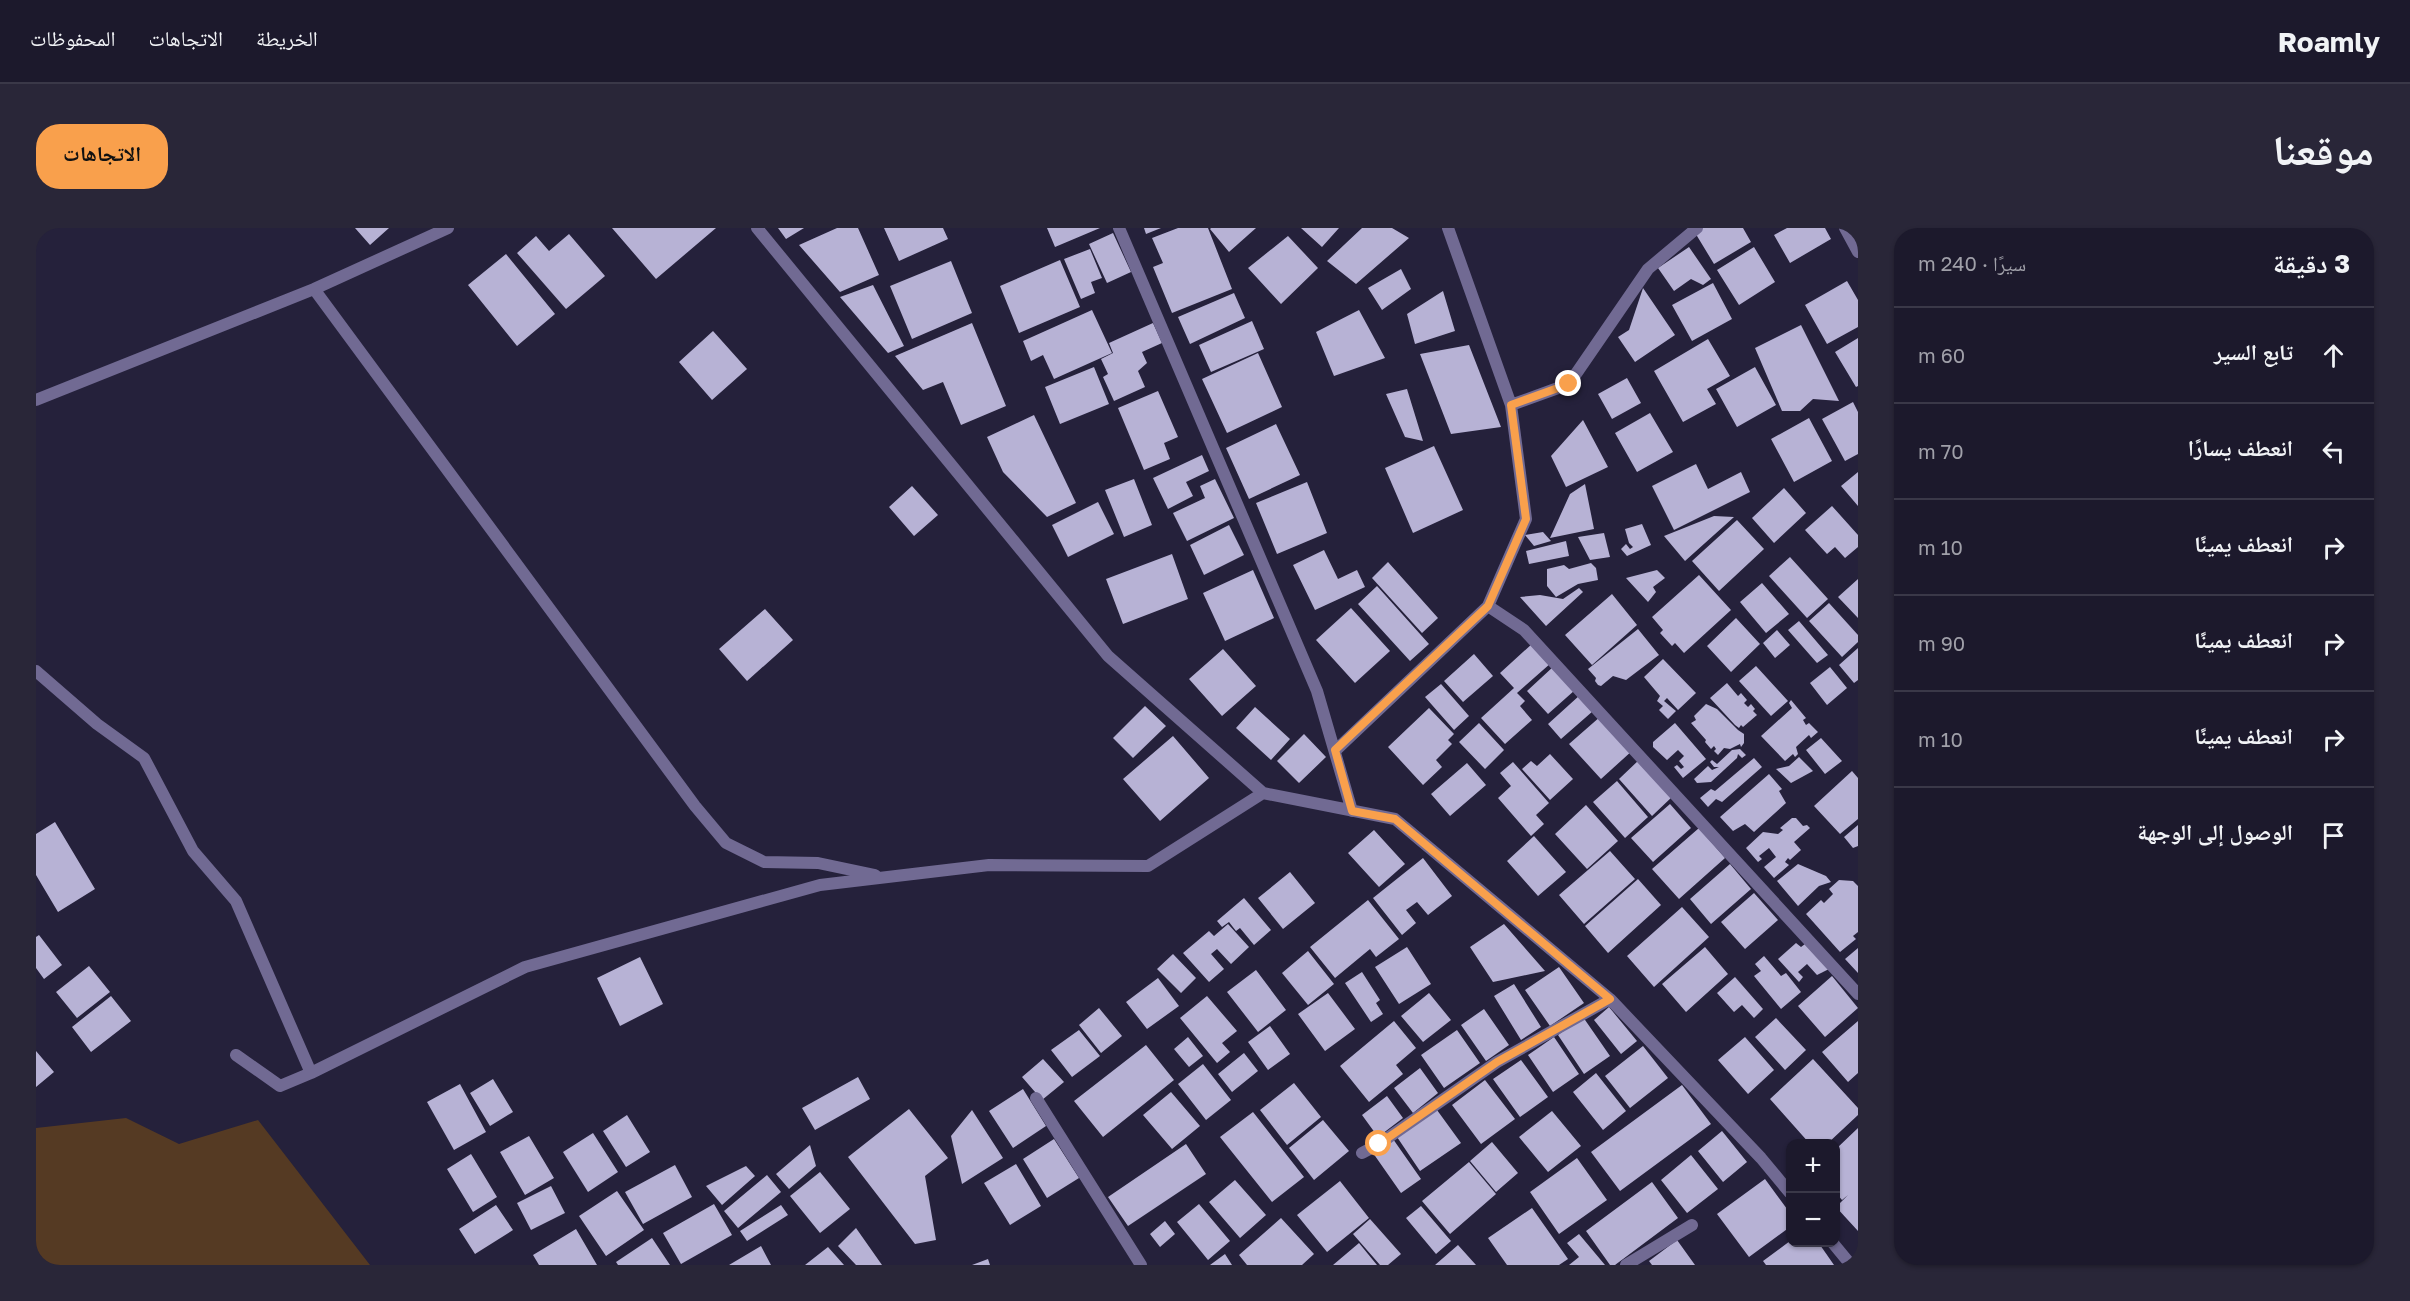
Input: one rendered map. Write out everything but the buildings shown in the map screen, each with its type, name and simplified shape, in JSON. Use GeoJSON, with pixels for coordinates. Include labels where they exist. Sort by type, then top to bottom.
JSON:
{"type":"FeatureCollection","features":[{"type":"Feature","properties":{"kind":"street"},"geometry":{"type":"LineString","coordinates":[[36,400],[314,289],[448,228]]}},
{"type":"Feature","properties":{"kind":"street"},"geometry":{"type":"LineString","coordinates":[[757,228],[1108,656],[1263,793],[1395,819],[1610,999],[1786,1187]]}},
{"type":"Feature","properties":{"kind":"street"},"geometry":{"type":"LineString","coordinates":[[1119,228],[1317,691],[1352,811]]}},
{"type":"Feature","properties":{"kind":"street"},"geometry":{"type":"LineString","coordinates":[[1335,750],[1488,606],[1526,519],[1511,405],[1448,228]]}},
{"type":"Feature","properties":{"kind":"street"},"geometry":{"type":"LineString","coordinates":[[1511,405],[1569,384],[1648,270],[1697,228]]}},
{"type":"Feature","properties":{"kind":"street"},"geometry":{"type":"LineString","coordinates":[[1845,228],[1858,252]]}},
{"type":"Feature","properties":{"kind":"street"},"geometry":{"type":"LineString","coordinates":[[314,289],[695,806],[726,843],[764,862],[818,863],[887,877]]}},
{"type":"Feature","properties":{"kind":"street"},"geometry":{"type":"LineString","coordinates":[[1488,606],[1524,630],[1858,994]]}},
{"type":"Feature","properties":{"kind":"street"},"geometry":{"type":"LineString","coordinates":[[36,671],[97,724],[144,758],[193,851],[236,901],[311,1073]]}},
{"type":"Feature","properties":{"kind":"street"},"geometry":{"type":"LineString","coordinates":[[236,1055],[280,1086],[311,1073],[525,967],[820,885],[989,865],[1148,866],[1263,793]]}},
{"type":"Feature","properties":{"kind":"street"},"geometry":{"type":"LineString","coordinates":[[1362,1154],[1497,1062],[1610,999]]}},
{"type":"Feature","properties":{"kind":"street"},"geometry":{"type":"LineString","coordinates":[[1036,1098],[1141,1265]]}},
{"type":"Feature","properties":{"kind":"street"},"geometry":{"type":"LineString","coordinates":[[1626,1265],[1692,1225]]}},
{"type":"Feature","properties":{"kind":"street"},"geometry":{"type":"LineString","coordinates":[[1836,1247],[1851,1265]]}},
{"type":"Feature","properties":{"kind":"shaded area"},"geometry":{"type":"Polygon","coordinates":[[[126,1118],[179,1144],[258,1120],[370,1265],[36,1265],[36,1128],[126,1118]]]}},
{"type":"Feature","properties":{"kind":"route"},"geometry":{"type":"LineString","coordinates":[[1379,1144],[1497,1062],[1610,999],[1395,819],[1352,811],[1335,750],[1488,606],[1526,519],[1511,405],[1569,384]]}}]}
